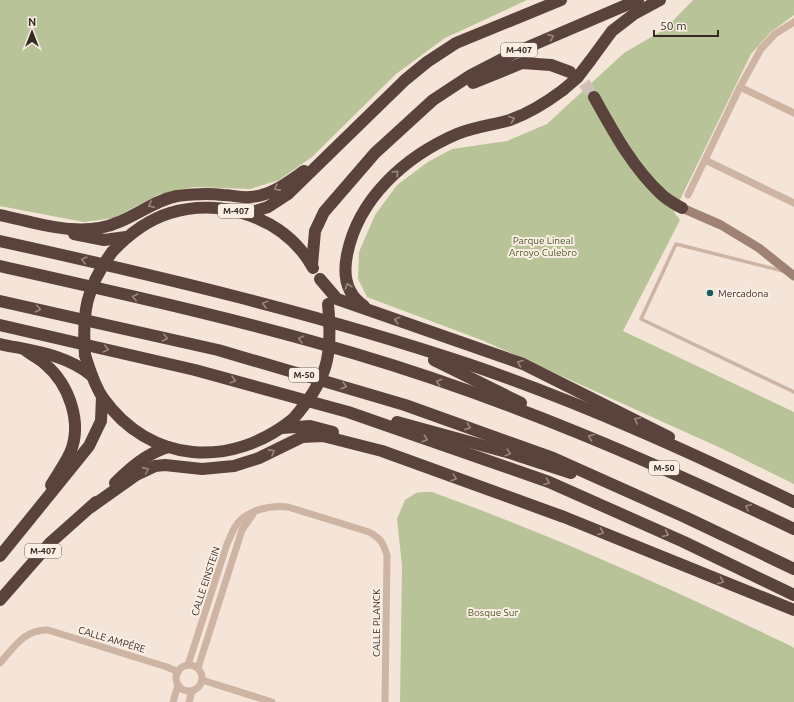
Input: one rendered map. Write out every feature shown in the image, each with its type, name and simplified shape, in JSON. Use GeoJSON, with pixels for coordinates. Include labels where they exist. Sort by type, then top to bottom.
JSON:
{"type":"FeatureCollection","features":[{"type":"Feature","properties":{"kind":"highway","name":"M-407"},"geometry":{"type":"LineString","coordinates":[[246,214],[268,207],[288,194],[405,80],[427,62],[456,44],[561,0]]}},
{"type":"Feature","properties":{"kind":"highway","name":"M-407"},"geometry":{"type":"LineString","coordinates":[[312,265],[315,231],[324,212],[375,153],[433,100],[471,75],[514,53],[638,0]]}},
{"type":"Feature","properties":{"kind":"highway"},"geometry":{"type":"LineString","coordinates":[[375,313],[356,301],[351,295],[347,287],[345,270],[347,252],[356,226],[374,194],[404,164],[434,145],[459,133],[510,120],[528,112],[563,90],[577,78],[612,31],[634,14],[660,0]]}},
{"type":"Feature","properties":{"kind":"highway"},"geometry":{"type":"LineString","coordinates":[[410,121],[479,79],[522,63],[551,64],[570,72]]}},
{"type":"Feature","properties":{"kind":"highway"},"geometry":{"type":"LineString","coordinates":[[594,97],[620,143],[643,175],[662,195],[682,208]]}},
{"type":"Feature","properties":{"kind":"highway"},"geometry":{"type":"LineString","coordinates":[[0,216],[72,230],[94,229],[121,222],[150,206],[176,196],[205,193],[250,197],[268,193],[333,151]]}},
{"type":"Feature","properties":{"kind":"highway","name":"M-407"},"geometry":{"type":"LineString","coordinates":[[195,208],[221,208],[246,214],[272,226],[283,234],[294,243],[312,265],[320,279],[328,304],[331,333],[329,355],[323,374],[312,397],[282,428],[251,445],[224,452],[187,451],[168,447],[149,439],[127,424],[102,397],[92,376],[85,355],[83,326],[87,298],[100,269],[112,252],[126,237],[145,224],[169,213],[195,208]]}},
{"type":"Feature","properties":{"kind":"highway"},"geometry":{"type":"LineString","coordinates":[[0,216],[93,239],[126,237]]}},
{"type":"Feature","properties":{"kind":"highway"},"geometry":{"type":"LineString","coordinates":[[0,242],[216,290],[356,329],[470,365],[577,405],[694,454],[794,502]]}},
{"type":"Feature","properties":{"kind":"highway","name":"M-50"},"geometry":{"type":"LineString","coordinates":[[0,266],[211,314],[357,354],[542,418],[669,470],[794,529]]}},
{"type":"Feature","properties":{"kind":"highway"},"geometry":{"type":"LineString","coordinates":[[320,279],[337,299],[523,364],[682,444],[694,454]]}},
{"type":"Feature","properties":{"kind":"highway","name":"M-50"},"geometry":{"type":"LineString","coordinates":[[0,301],[218,350],[405,405],[553,458],[685,517],[794,569]]}},
{"type":"Feature","properties":{"kind":"highway"},"geometry":{"type":"LineString","coordinates":[[0,325],[195,370],[348,412],[408,425],[510,453],[564,471],[600,479]]}},
{"type":"Feature","properties":{"kind":"highway"},"geometry":{"type":"LineString","coordinates":[[356,329],[438,362],[528,406],[542,418]]}},
{"type":"Feature","properties":{"kind":"highway"},"geometry":{"type":"LineString","coordinates":[[0,344],[66,359],[82,368],[92,376]]}},
{"type":"Feature","properties":{"kind":"highway"},"geometry":{"type":"LineString","coordinates":[[25,350],[46,364],[59,378],[70,398],[74,414],[73,442],[70,453],[36,513]]}},
{"type":"Feature","properties":{"kind":"highway","name":"M-407"},"geometry":{"type":"LineString","coordinates":[[0,556],[89,446],[101,421],[102,397]]}},
{"type":"Feature","properties":{"kind":"highway"},"geometry":{"type":"LineString","coordinates":[[348,412],[549,482],[684,542],[794,595]]}},
{"type":"Feature","properties":{"kind":"highway"},"geometry":{"type":"LineString","coordinates":[[282,428],[301,425],[314,427],[382,451],[564,517],[794,610]]}},
{"type":"Feature","properties":{"kind":"highway"},"geometry":{"type":"LineString","coordinates":[[91,507],[136,475],[155,466],[165,465],[202,469],[234,466],[259,458],[302,437],[323,436],[382,451]]}},
{"type":"Feature","properties":{"kind":"highway","name":"M-407"},"geometry":{"type":"LineString","coordinates":[[0,600],[50,543],[91,507],[135,464],[153,453],[168,447]]}},
{"type":"Feature","properties":{"kind":"street"},"geometry":{"type":"LineString","coordinates":[[688,195],[740,87],[761,49],[775,34],[794,22]]}},
{"type":"Feature","properties":{"kind":"street"},"geometry":{"type":"LineString","coordinates":[[740,87],[794,112]]}},
{"type":"Feature","properties":{"kind":"street"},"geometry":{"type":"LineString","coordinates":[[705,160],[794,203]]}},
{"type":"Feature","properties":{"kind":"street"},"geometry":{"type":"LineString","coordinates":[[682,208],[720,225],[759,248],[792,275]]}},
{"type":"Feature","properties":{"kind":"street","name":"CALLE EINSTEIN"},"geometry":{"type":"LineString","coordinates":[[188,665],[227,544],[238,522],[268,507],[288,507],[369,532],[378,537],[384,545]]}},
{"type":"Feature","properties":{"kind":"street","name":"CALLE EINSTEIN"},"geometry":{"type":"LineString","coordinates":[[198,668],[242,530],[254,513]]}},
{"type":"Feature","properties":{"kind":"street","name":"CALLE PLANCK"},"geometry":{"type":"LineString","coordinates":[[384,545],[387,556],[385,702]]}},
{"type":"Feature","properties":{"kind":"street","name":"CALLE AMPÉRE"},"geometry":{"type":"LineString","coordinates":[[0,663],[26,634],[38,629],[48,630],[167,667],[178,672]]}},
{"type":"Feature","properties":{"kind":"street"},"geometry":{"type":"LineString","coordinates":[[173,702],[178,685],[176,675],[184,665],[201,670],[202,680],[197,689],[192,691],[184,690],[178,685]]}},
{"type":"Feature","properties":{"kind":"street"},"geometry":{"type":"LineString","coordinates":[[202,680],[272,702]]}},
{"type":"Feature","properties":{"kind":"street"},"geometry":{"type":"LineString","coordinates":[[189,702],[192,691]]}},
{"type":"Feature","properties":{"kind":"lane"},"geometry":{"type":"LineString","coordinates":[[792,275],[676,244],[641,319],[794,392]]}},
{"type":"Feature","properties":{"kind":"green space"},"geometry":{"type":"Polygon","coordinates":[[[0,0],[527,0],[445,38],[396,74],[312,157],[279,180],[250,189],[194,187],[160,194],[114,218],[84,222],[0,206],[0,0]]]}},
{"type":"Feature","properties":{"kind":"green space","name":"Parque Lineal Arroyo Culebro"},"geometry":{"type":"Polygon","coordinates":[[[693,0],[794,0],[794,15],[771,32],[751,54],[674,212],[680,220],[623,331],[794,412],[794,484],[725,450],[484,341],[367,297],[358,279],[359,252],[375,215],[397,185],[428,162],[452,149],[507,141],[547,124],[624,53],[665,29],[693,0]]]}},
{"type":"Feature","properties":{"kind":"green space","name":"Bosque Sur"},"geometry":{"type":"Polygon","coordinates":[[[432,492],[568,545],[789,645],[794,648],[794,702],[400,702],[402,566],[397,519],[405,500],[416,493],[432,492]]]}},
{"type":"Feature","properties":{"kind":"tunnel"},"geometry":{"type":"LineString","coordinates":[[570,72],[582,80],[594,97]]}},
{"type":"Feature","properties":{"kind":"place","name":"Mercadona"},"geometry":{"type":"Point","coordinates":[710,293]}}]}
